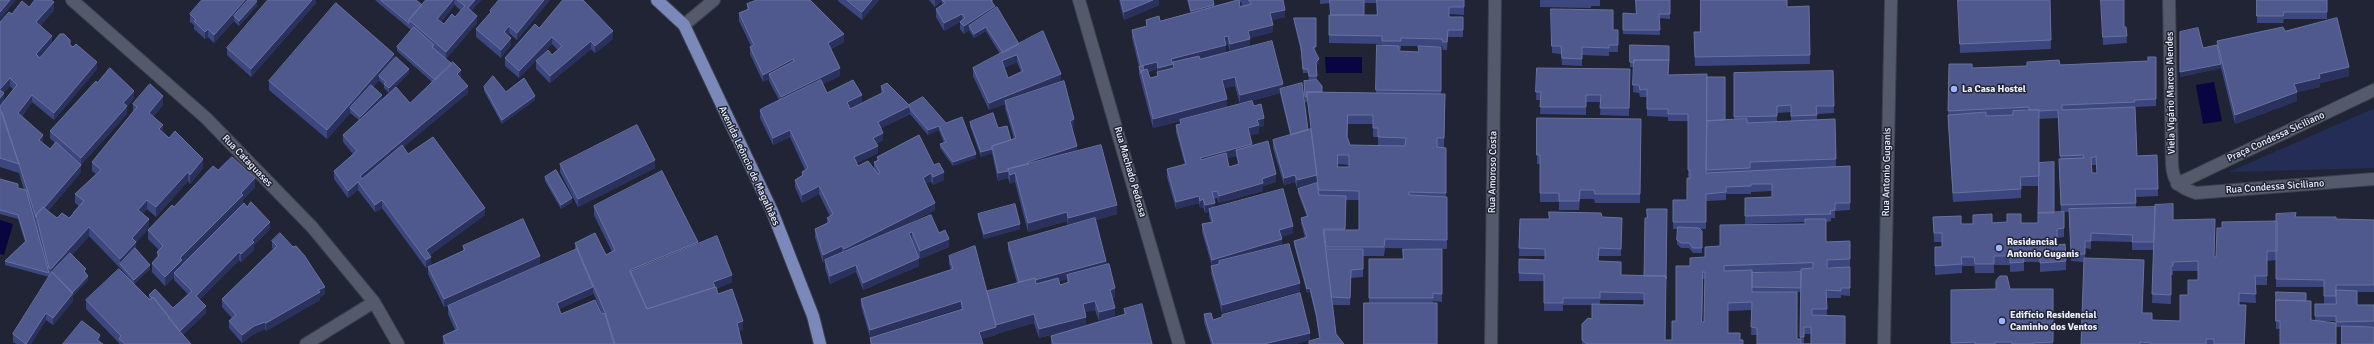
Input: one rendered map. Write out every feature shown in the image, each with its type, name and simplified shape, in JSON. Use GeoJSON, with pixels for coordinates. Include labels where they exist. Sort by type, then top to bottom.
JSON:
{"type":"FeatureCollection","features":[{"type":"Feature","properties":{"kind":"main road","name":"Avenida Leôncio de Magalhães"},"geometry":{"type":"LineString","coordinates":[[657,0],[684,25],[772,211],[813,316],[820,344]]}},
{"type":"Feature","properties":{"kind":"street","name":"Rua Cataguases"},"geometry":{"type":"LineString","coordinates":[[72,0],[211,124],[312,227],[374,302],[398,344]]}},
{"type":"Feature","properties":{"kind":"street"},"geometry":{"type":"LineString","coordinates":[[684,25],[714,0]]}},
{"type":"Feature","properties":{"kind":"street","name":"Rua Machado Pedrosa"},"geometry":{"type":"LineString","coordinates":[[1078,0],[1179,344]]}},
{"type":"Feature","properties":{"kind":"street","name":"Rua Amoroso Costa"},"geometry":{"type":"LineString","coordinates":[[1491,344],[1494,0]]}},
{"type":"Feature","properties":{"kind":"street","name":"Rua Antonio Guganis"},"geometry":{"type":"LineString","coordinates":[[1884,344],[1891,0]]}},
{"type":"Feature","properties":{"kind":"street","name":"Viela Vigário Marcos Mendes"},"geometry":{"type":"LineString","coordinates":[[2169,0],[2172,165],[2177,184]]}},
{"type":"Feature","properties":{"kind":"street","name":"Praça Condessa Siciliano"},"geometry":{"type":"LineString","coordinates":[[2177,184],[2374,90]]}},
{"type":"Feature","properties":{"kind":"street","name":"Rua Condessa Siciliano"},"geometry":{"type":"LineString","coordinates":[[2177,184],[2184,190],[2196,193],[2374,179]]}},
{"type":"Feature","properties":{"kind":"street"},"geometry":{"type":"LineString","coordinates":[[306,344],[374,302]]}},
{"type":"Feature","properties":{"kind":"shaded area"},"geometry":{"type":"Polygon","coordinates":[[[1325,57],[1362,57],[1362,73],[1326,73],[1325,57]]]}},
{"type":"Feature","properties":{"kind":"shaded area"},"geometry":{"type":"Polygon","coordinates":[[[2214,82],[2222,121],[2203,124],[2196,85],[2214,82]]]}},
{"type":"Feature","properties":{"kind":"shaded area"},"geometry":{"type":"Polygon","coordinates":[[[2374,109],[2374,168],[2229,172],[2359,115],[2374,109]]]}},
{"type":"Feature","properties":{"kind":"shaded area"},"geometry":{"type":"Polygon","coordinates":[[[0,220],[13,224],[4,255],[0,254],[0,220]]]}},
{"type":"Feature","properties":{"kind":"building"},"geometry":{"type":"Polygon","coordinates":[[[0,0],[10,0],[0,12],[0,0]]]}},
{"type":"Feature","properties":{"kind":"building"},"geometry":{"type":"Polygon","coordinates":[[[35,0],[51,0],[54,2],[36,22],[52,36],[36,54],[40,58],[60,34],[64,34],[70,40],[70,45],[73,47],[76,44],[97,62],[54,113],[32,95],[18,113],[43,135],[39,140],[50,149],[56,142],[81,165],[44,208],[43,207],[36,215],[36,217],[0,109],[0,106],[17,85],[10,78],[0,89],[0,22],[9,12],[12,14],[22,1],[29,7],[35,0]]]}},
{"type":"Feature","properties":{"kind":"building"},"geometry":{"type":"Polygon","coordinates":[[[202,0],[245,0],[214,35],[208,29],[205,32],[194,21],[196,20],[190,14],[202,0]]]}},
{"type":"Feature","properties":{"kind":"building"},"geometry":{"type":"Polygon","coordinates":[[[248,0],[257,1],[239,21],[234,16],[248,0]]]}},
{"type":"Feature","properties":{"kind":"building"},"geometry":{"type":"Polygon","coordinates":[[[268,0],[312,0],[251,69],[227,48],[268,0]]]}},
{"type":"Feature","properties":{"kind":"building"},"geometry":{"type":"Polygon","coordinates":[[[381,0],[416,0],[422,5],[409,20],[409,23],[381,0]]]}},
{"type":"Feature","properties":{"kind":"building"},"geometry":{"type":"Polygon","coordinates":[[[426,0],[453,0],[437,19],[444,24],[452,14],[455,17],[465,6],[457,0],[475,0],[468,8],[477,16],[446,52],[409,20],[426,0]]]}},
{"type":"Feature","properties":{"kind":"building"},"geometry":{"type":"Polygon","coordinates":[[[499,0],[544,0],[517,33],[509,26],[504,32],[511,38],[501,50],[476,29],[499,0]]]}},
{"type":"Feature","properties":{"kind":"building"},"geometry":{"type":"Polygon","coordinates":[[[563,0],[583,0],[613,31],[595,46],[591,41],[550,76],[536,61],[548,50],[552,55],[562,46],[552,37],[519,71],[505,58],[535,24],[539,28],[563,0]]]}},
{"type":"Feature","properties":{"kind":"building"},"geometry":{"type":"Polygon","coordinates":[[[757,0],[810,0],[844,34],[828,43],[840,68],[781,97],[769,74],[794,61],[793,59],[763,75],[750,47],[754,45],[739,13],[749,9],[747,4],[757,0]]]}},
{"type":"Feature","properties":{"kind":"building"},"geometry":{"type":"Polygon","coordinates":[[[847,0],[872,0],[862,12],[847,0]]]}},
{"type":"Feature","properties":{"kind":"building"},"geometry":{"type":"Polygon","coordinates":[[[942,0],[992,0],[991,1],[995,6],[964,26],[960,22],[965,18],[962,14],[944,23],[936,9],[945,3],[942,0]]]}},
{"type":"Feature","properties":{"kind":"building"},"geometry":{"type":"Polygon","coordinates":[[[1121,0],[1153,0],[1124,12],[1121,0]]]}},
{"type":"Feature","properties":{"kind":"building"},"geometry":{"type":"Polygon","coordinates":[[[1189,0],[1213,0],[1214,5],[1191,11],[1189,0]]]}},
{"type":"Feature","properties":{"kind":"building"},"geometry":{"type":"Polygon","coordinates":[[[1239,0],[1240,7],[1251,4],[1249,0],[1283,0],[1285,10],[1270,13],[1273,25],[1248,31],[1250,39],[1230,44],[1228,36],[1224,37],[1226,45],[1171,59],[1173,64],[1158,68],[1157,62],[1141,66],[1132,30],[1147,26],[1146,20],[1159,16],[1160,21],[1239,0]]]}},
{"type":"Feature","properties":{"kind":"building"},"geometry":{"type":"Polygon","coordinates":[[[1330,0],[1364,0],[1364,15],[1331,15],[1330,0]]]}},
{"type":"Feature","properties":{"kind":"building"},"geometry":{"type":"Polygon","coordinates":[[[1377,0],[1464,0],[1464,7],[1449,7],[1449,17],[1463,17],[1463,30],[1448,30],[1447,42],[1443,42],[1442,39],[1401,38],[1401,41],[1382,41],[1382,36],[1329,35],[1329,15],[1377,15],[1377,0]]]}},
{"type":"Feature","properties":{"kind":"building"},"geometry":{"type":"Polygon","coordinates":[[[1636,0],[1670,0],[1670,14],[1659,14],[1660,30],[1623,30],[1623,13],[1636,14],[1636,0]]]}},
{"type":"Feature","properties":{"kind":"building"},"geometry":{"type":"Polygon","coordinates":[[[1701,0],[1787,0],[1787,7],[1809,6],[1810,55],[1695,57],[1694,32],[1700,32],[1701,0]]]}},
{"type":"Feature","properties":{"kind":"building"},"geometry":{"type":"Polygon","coordinates":[[[1958,0],[2050,0],[2051,40],[1960,44],[1958,0]]]}},
{"type":"Feature","properties":{"kind":"building"},"geometry":{"type":"Polygon","coordinates":[[[2101,0],[2124,0],[2124,27],[2126,27],[2127,36],[2103,37],[2101,0]]]}},
{"type":"Feature","properties":{"kind":"building"},"geometry":{"type":"Polygon","coordinates":[[[2257,0],[2327,0],[2327,12],[2284,12],[2283,16],[2257,16],[2257,0]]]}},
{"type":"Feature","properties":{"kind":"building"},"geometry":{"type":"Polygon","coordinates":[[[336,3],[394,54],[327,130],[269,81],[336,3]]]}},
{"type":"Feature","properties":{"kind":"building"},"geometry":{"type":"Polygon","coordinates":[[[997,7],[1019,44],[1003,53],[986,27],[974,34],[969,26],[997,7]]]}},
{"type":"Feature","properties":{"kind":"building"},"geometry":{"type":"Polygon","coordinates":[[[1551,9],[1613,10],[1613,30],[1618,30],[1618,45],[1609,45],[1609,48],[1582,47],[1582,59],[1562,58],[1561,46],[1552,46],[1551,9]]]}},
{"type":"Feature","properties":{"kind":"building"},"geometry":{"type":"Polygon","coordinates":[[[1294,18],[1316,18],[1316,47],[1313,47],[1319,59],[1316,62],[1317,76],[1309,76],[1308,69],[1303,69],[1301,47],[1294,18]]]}},
{"type":"Feature","properties":{"kind":"building"},"geometry":{"type":"Polygon","coordinates":[[[2337,18],[2349,67],[2319,74],[2320,78],[2294,84],[2297,92],[2235,115],[2217,41],[2283,27],[2285,31],[2337,18]]]}},
{"type":"Feature","properties":{"kind":"building"},"geometry":{"type":"Polygon","coordinates":[[[414,27],[434,45],[432,47],[452,64],[435,80],[397,47],[414,27]]]}},
{"type":"Feature","properties":{"kind":"building"},"geometry":{"type":"Polygon","coordinates":[[[2198,28],[2203,48],[2217,45],[2221,64],[2180,72],[2180,32],[2198,28]]]}},
{"type":"Feature","properties":{"kind":"building"},"geometry":{"type":"Polygon","coordinates":[[[1043,31],[1061,74],[989,103],[973,68],[1043,31]],[[1017,55],[1002,61],[1008,78],[1023,71],[1017,55]]]}},
{"type":"Feature","properties":{"kind":"building"},"geometry":{"type":"Polygon","coordinates":[[[1272,41],[1283,84],[1240,95],[1235,77],[1222,80],[1227,99],[1153,119],[1141,71],[1147,69],[1150,78],[1158,76],[1157,72],[1174,68],[1173,62],[1199,56],[1200,59],[1272,41]]]}},
{"type":"Feature","properties":{"kind":"building"},"geometry":{"type":"Polygon","coordinates":[[[1377,45],[1399,46],[1399,51],[1419,52],[1418,46],[1441,47],[1441,91],[1376,90],[1377,45]]]}},
{"type":"Feature","properties":{"kind":"building"},"geometry":{"type":"Polygon","coordinates":[[[1630,45],[1669,46],[1669,60],[1634,60],[1634,63],[1630,62],[1630,45]]]}},
{"type":"Feature","properties":{"kind":"building"},"geometry":{"type":"Polygon","coordinates":[[[396,57],[409,69],[389,88],[384,84],[386,82],[379,76],[396,57]]]}},
{"type":"Feature","properties":{"kind":"building"},"geometry":{"type":"Polygon","coordinates":[[[2148,57],[2156,57],[2156,99],[2134,100],[2135,102],[2062,105],[2062,110],[2135,107],[2137,156],[2157,155],[2158,189],[2135,189],[2136,203],[2061,205],[2059,159],[2084,158],[2083,155],[2060,156],[2058,110],[2029,110],[2029,107],[1948,111],[1949,64],[1972,64],[1972,68],[2027,66],[2027,62],[2059,60],[2060,65],[2148,61],[2148,57]],[[2096,157],[2091,158],[2092,173],[2097,173],[2096,157]]]}},
{"type":"Feature","properties":{"kind":"building"},"geometry":{"type":"Polygon","coordinates":[[[1634,60],[1669,60],[1668,75],[1707,74],[1706,173],[1850,166],[1850,203],[1835,203],[1835,210],[1830,211],[1831,214],[1745,216],[1745,198],[1772,197],[1772,184],[1751,184],[1751,186],[1726,187],[1726,192],[1706,194],[1706,222],[1673,222],[1673,200],[1687,200],[1687,178],[1690,179],[1690,170],[1688,170],[1688,114],[1668,114],[1668,109],[1647,109],[1647,89],[1640,90],[1639,85],[1633,85],[1634,60]]]}},
{"type":"Feature","properties":{"kind":"building"},"geometry":{"type":"Polygon","coordinates":[[[453,62],[461,70],[457,74],[468,86],[360,176],[362,179],[402,145],[408,154],[433,137],[485,208],[426,250],[431,257],[426,260],[382,200],[375,205],[358,182],[348,191],[334,171],[357,151],[343,135],[396,87],[410,103],[453,62]]]}},
{"type":"Feature","properties":{"kind":"building"},"geometry":{"type":"Polygon","coordinates":[[[1143,66],[1144,70],[1141,71],[1141,73],[1139,67],[1143,66]]]}},
{"type":"Feature","properties":{"kind":"building"},"geometry":{"type":"Polygon","coordinates":[[[110,68],[134,91],[123,103],[127,106],[81,158],[50,131],[110,68]]]}},
{"type":"Feature","properties":{"kind":"building"},"geometry":{"type":"Polygon","coordinates":[[[1537,68],[1630,69],[1629,108],[1600,108],[1601,95],[1586,95],[1586,107],[1540,107],[1541,92],[1536,92],[1537,68]]]}},
{"type":"Feature","properties":{"kind":"building"},"geometry":{"type":"Polygon","coordinates":[[[1833,71],[1834,106],[1816,106],[1817,115],[1791,116],[1791,105],[1777,106],[1777,116],[1734,117],[1734,73],[1833,71]]]}},
{"type":"Feature","properties":{"kind":"building"},"geometry":{"type":"Polygon","coordinates":[[[493,76],[506,92],[524,78],[535,96],[502,120],[484,87],[493,76]]]}},
{"type":"Feature","properties":{"kind":"building"},"geometry":{"type":"Polygon","coordinates":[[[1707,77],[1725,77],[1725,120],[1707,121],[1707,77]]]}},
{"type":"Feature","properties":{"kind":"building"},"geometry":{"type":"Polygon","coordinates":[[[821,80],[827,93],[853,80],[862,95],[847,102],[850,109],[884,92],[881,86],[887,83],[910,106],[878,122],[883,133],[873,138],[878,146],[854,157],[858,166],[868,161],[878,174],[880,173],[874,162],[879,160],[877,157],[919,135],[934,165],[939,163],[944,172],[933,177],[931,173],[923,178],[935,203],[844,249],[842,246],[823,255],[815,229],[830,222],[827,218],[833,214],[819,186],[802,195],[795,180],[803,175],[802,172],[808,168],[790,130],[773,138],[760,110],[821,80]]]}},
{"type":"Feature","properties":{"kind":"building"},"geometry":{"type":"Polygon","coordinates":[[[1317,80],[1322,86],[1322,92],[1307,92],[1307,97],[1305,97],[1304,81],[1317,80]]]}},
{"type":"Feature","properties":{"kind":"building"},"geometry":{"type":"Polygon","coordinates":[[[1064,81],[1074,119],[1070,121],[1077,146],[1028,162],[1029,164],[998,173],[992,146],[1016,138],[1005,101],[1064,81]]]}},
{"type":"Feature","properties":{"kind":"building"},"geometry":{"type":"Polygon","coordinates":[[[1302,83],[1308,130],[1291,135],[1280,89],[1302,83]]]}},
{"type":"Feature","properties":{"kind":"building"},"geometry":{"type":"Polygon","coordinates":[[[150,84],[163,96],[149,113],[163,125],[159,129],[169,138],[175,131],[203,159],[190,175],[188,172],[156,207],[147,200],[138,210],[149,219],[132,238],[136,242],[120,259],[89,227],[51,269],[49,268],[36,215],[43,207],[57,218],[62,213],[69,218],[74,213],[84,201],[75,194],[101,170],[92,162],[137,107],[133,104],[150,84]]]}},
{"type":"Feature","properties":{"kind":"building"},"geometry":{"type":"Polygon","coordinates":[[[371,85],[382,95],[360,117],[350,108],[371,85]]]}},
{"type":"Feature","properties":{"kind":"building"},"geometry":{"type":"Polygon","coordinates":[[[0,90],[4,93],[0,98],[0,90]]]}},
{"type":"Feature","properties":{"kind":"building"},"geometry":{"type":"Polygon","coordinates":[[[1307,92],[1445,94],[1444,138],[1437,138],[1437,147],[1446,148],[1446,193],[1409,192],[1409,195],[1447,197],[1447,240],[1385,239],[1384,247],[1326,247],[1324,230],[1359,230],[1359,191],[1319,190],[1307,92]],[[1348,115],[1347,137],[1350,145],[1405,146],[1406,138],[1378,137],[1378,128],[1373,128],[1373,115],[1348,115]],[[1338,155],[1338,167],[1349,167],[1349,155],[1338,155]]]}},
{"type":"Feature","properties":{"kind":"building"},"geometry":{"type":"Polygon","coordinates":[[[923,97],[946,123],[962,117],[976,154],[953,162],[940,144],[946,142],[939,126],[928,130],[910,109],[909,105],[923,97]]]}},
{"type":"Feature","properties":{"kind":"building"},"geometry":{"type":"Polygon","coordinates":[[[1252,101],[1254,106],[1261,104],[1264,118],[1257,120],[1259,125],[1248,128],[1252,144],[1200,158],[1201,160],[1226,153],[1229,167],[1239,164],[1236,150],[1268,141],[1276,174],[1262,179],[1263,183],[1219,196],[1217,191],[1212,192],[1215,203],[1205,205],[1203,199],[1200,201],[1199,196],[1176,202],[1167,169],[1186,164],[1176,125],[1181,124],[1180,120],[1252,101]]]}},
{"type":"Feature","properties":{"kind":"building"},"geometry":{"type":"Polygon","coordinates":[[[2039,110],[2039,176],[2020,177],[2021,189],[1953,193],[1948,115],[1986,112],[1986,116],[2013,115],[2013,111],[2039,110]]]}},
{"type":"Feature","properties":{"kind":"building"},"geometry":{"type":"Polygon","coordinates":[[[2,112],[19,164],[0,158],[0,113],[2,112]]]}},
{"type":"Feature","properties":{"kind":"building"},"geometry":{"type":"Polygon","coordinates":[[[993,113],[998,128],[1007,126],[1011,140],[992,146],[992,149],[981,152],[970,122],[993,113]]]}},
{"type":"Feature","properties":{"kind":"building"},"geometry":{"type":"Polygon","coordinates":[[[1537,118],[1641,119],[1640,194],[1595,194],[1594,190],[1580,190],[1579,201],[1559,201],[1559,193],[1540,193],[1540,155],[1537,155],[1537,118]]]}},
{"type":"Feature","properties":{"kind":"building"},"geometry":{"type":"Polygon","coordinates":[[[1747,119],[1747,123],[1835,119],[1836,159],[1750,162],[1750,168],[1706,170],[1707,121],[1747,119]]]}},
{"type":"Feature","properties":{"kind":"building"},"geometry":{"type":"Polygon","coordinates":[[[637,125],[655,160],[578,199],[560,164],[637,125]]]}},
{"type":"Feature","properties":{"kind":"building"},"geometry":{"type":"Polygon","coordinates":[[[1311,129],[1317,175],[1297,180],[1295,175],[1284,178],[1273,140],[1311,129]]]}},
{"type":"Feature","properties":{"kind":"building"},"geometry":{"type":"Polygon","coordinates":[[[1101,145],[1117,205],[1068,218],[1067,212],[1028,223],[1015,173],[1010,175],[1008,169],[1101,145]]]}},
{"type":"Feature","properties":{"kind":"building"},"geometry":{"type":"Polygon","coordinates":[[[232,157],[255,178],[241,193],[243,195],[180,258],[182,260],[165,277],[152,263],[159,255],[157,252],[163,246],[148,230],[172,205],[174,207],[213,166],[218,170],[232,157]]]}},
{"type":"Feature","properties":{"kind":"building"},"geometry":{"type":"Polygon","coordinates":[[[2054,162],[2054,213],[2038,213],[2039,163],[2054,162]]]}},
{"type":"Feature","properties":{"kind":"building"},"geometry":{"type":"Polygon","coordinates":[[[556,170],[572,198],[561,205],[545,177],[556,170]]]}},
{"type":"Feature","properties":{"kind":"building"},"geometry":{"type":"Polygon","coordinates":[[[662,171],[698,242],[630,270],[647,309],[716,287],[718,294],[732,289],[743,321],[737,323],[742,344],[615,344],[605,312],[575,243],[595,233],[606,255],[615,250],[594,206],[662,171]]]}},
{"type":"Feature","properties":{"kind":"building"},"geometry":{"type":"Polygon","coordinates":[[[0,179],[18,184],[18,188],[26,190],[49,273],[5,261],[26,241],[18,215],[0,210],[0,179]]]}},
{"type":"Feature","properties":{"kind":"building"},"geometry":{"type":"Polygon","coordinates":[[[1317,183],[1319,195],[1346,196],[1345,229],[1323,229],[1336,334],[1344,344],[1309,344],[1309,341],[1320,338],[1310,288],[1307,289],[1294,241],[1307,237],[1301,218],[1308,216],[1298,189],[1317,183]]]}},
{"type":"Feature","properties":{"kind":"building"},"geometry":{"type":"Polygon","coordinates":[[[1283,189],[1293,226],[1279,230],[1282,239],[1212,260],[1202,224],[1213,222],[1209,209],[1283,189]]]}},
{"type":"Feature","properties":{"kind":"building"},"geometry":{"type":"Polygon","coordinates":[[[251,202],[270,222],[252,240],[254,242],[241,254],[239,252],[196,296],[206,306],[180,331],[153,297],[152,298],[149,295],[155,289],[173,308],[192,291],[174,273],[244,203],[247,207],[251,202]]]}},
{"type":"Feature","properties":{"kind":"building"},"geometry":{"type":"Polygon","coordinates":[[[1015,204],[1020,224],[984,234],[978,214],[1015,204]]]}},
{"type":"Feature","properties":{"kind":"building"},"geometry":{"type":"Polygon","coordinates":[[[2173,204],[2173,220],[2215,219],[2214,257],[2216,257],[2217,228],[2222,228],[2222,222],[2277,221],[2277,251],[2267,251],[2267,276],[2255,276],[2256,294],[2239,293],[2239,305],[2246,305],[2244,344],[2214,344],[2214,339],[2206,339],[2206,344],[2151,344],[2140,342],[2140,344],[2081,344],[2084,258],[2144,260],[2142,313],[2152,313],[2152,320],[2180,321],[2180,295],[2188,295],[2188,280],[2198,280],[2198,261],[2173,262],[2173,266],[2171,266],[2171,295],[2152,294],[2155,205],[2173,204]]]}},
{"type":"Feature","properties":{"kind":"building"},"geometry":{"type":"Polygon","coordinates":[[[2155,207],[2154,242],[2132,242],[2133,235],[2091,233],[2091,241],[2085,241],[2085,254],[2071,254],[2069,209],[2155,207]]]}},
{"type":"Feature","properties":{"kind":"building"},"geometry":{"type":"Polygon","coordinates":[[[1647,209],[1667,209],[1666,279],[1666,276],[1644,276],[1645,218],[1647,218],[1647,209]]]}},
{"type":"Feature","properties":{"kind":"building"},"geometry":{"type":"Polygon","coordinates":[[[1549,212],[1601,213],[1602,217],[1622,218],[1621,249],[1599,248],[1598,261],[1621,262],[1621,275],[1666,276],[1665,340],[1672,340],[1672,321],[1676,321],[1676,266],[1690,266],[1690,258],[1705,257],[1705,247],[1720,246],[1720,225],[1805,224],[1805,219],[1826,219],[1826,242],[1850,241],[1850,259],[1827,260],[1827,268],[1850,267],[1850,288],[1841,288],[1841,291],[1826,290],[1827,309],[1812,309],[1812,315],[1845,316],[1845,344],[1811,344],[1811,327],[1804,327],[1804,337],[1800,337],[1801,269],[1813,268],[1813,263],[1724,266],[1724,271],[1752,270],[1752,292],[1797,292],[1797,339],[1801,339],[1801,344],[1757,344],[1757,328],[1751,327],[1752,302],[1728,303],[1728,333],[1740,333],[1740,340],[1743,340],[1743,344],[1587,344],[1582,340],[1582,324],[1588,318],[1592,319],[1592,304],[1644,305],[1644,293],[1600,292],[1600,298],[1563,298],[1563,303],[1544,303],[1544,274],[1519,273],[1519,259],[1545,260],[1545,249],[1519,248],[1520,219],[1549,219],[1549,212]],[[1703,272],[1702,322],[1704,322],[1705,272],[1703,272]]]}},
{"type":"Feature","properties":{"kind":"building","name":"Residencial Antonio Guganis"},"geometry":{"type":"Polygon","coordinates":[[[2064,212],[2064,228],[2057,229],[2057,245],[2065,244],[2066,261],[2040,263],[2040,253],[2023,253],[2024,262],[2010,263],[2010,256],[1994,256],[1994,264],[1975,264],[1974,257],[1961,257],[1962,264],[1935,266],[1935,247],[1942,247],[1942,233],[1934,233],[1933,217],[1961,216],[1961,224],[1973,224],[1973,215],[1992,214],[1992,223],[2007,222],[2007,214],[2021,214],[2021,223],[2038,223],[2038,213],[2064,212]]]}},
{"type":"Feature","properties":{"kind":"building"},"geometry":{"type":"Polygon","coordinates":[[[2296,213],[2295,217],[2336,217],[2336,219],[2374,220],[2374,285],[2336,285],[2336,296],[2324,296],[2324,280],[2276,279],[2276,214],[2296,213]]]}},
{"type":"Feature","properties":{"kind":"building"},"geometry":{"type":"Polygon","coordinates":[[[931,215],[939,233],[945,230],[949,239],[920,251],[912,232],[909,233],[919,258],[863,283],[856,265],[830,276],[825,260],[931,215]]]}},
{"type":"Feature","properties":{"kind":"building"},"geometry":{"type":"Polygon","coordinates":[[[1095,218],[1106,261],[1035,280],[1035,278],[1019,282],[1008,243],[1095,218]]]}},
{"type":"Feature","properties":{"kind":"building"},"geometry":{"type":"Polygon","coordinates":[[[523,219],[540,256],[444,299],[428,267],[465,250],[463,246],[523,219]]]}},
{"type":"Feature","properties":{"kind":"building"},"geometry":{"type":"Polygon","coordinates":[[[1678,227],[1699,228],[1702,231],[1702,248],[1693,248],[1689,243],[1681,243],[1677,240],[1678,227]]]}},
{"type":"Feature","properties":{"kind":"building"},"geometry":{"type":"Polygon","coordinates":[[[280,233],[293,247],[296,246],[304,255],[325,287],[318,290],[320,292],[266,323],[265,322],[254,326],[242,335],[229,321],[236,315],[222,299],[277,246],[272,241],[280,233]]]}},
{"type":"Feature","properties":{"kind":"building"},"geometry":{"type":"Polygon","coordinates":[[[717,236],[732,275],[713,282],[715,287],[647,309],[630,272],[717,236]]]}},
{"type":"Feature","properties":{"kind":"building"},"geometry":{"type":"Polygon","coordinates":[[[1289,244],[1300,283],[1222,305],[1211,266],[1219,264],[1219,261],[1289,244]]]}},
{"type":"Feature","properties":{"kind":"building"},"geometry":{"type":"Polygon","coordinates":[[[975,246],[996,327],[979,332],[983,344],[872,344],[870,338],[963,309],[961,301],[870,330],[861,299],[953,269],[949,256],[975,246]]]}},
{"type":"Feature","properties":{"kind":"building"},"geometry":{"type":"Polygon","coordinates":[[[135,248],[150,265],[134,280],[120,264],[135,248]]]}},
{"type":"Feature","properties":{"kind":"building"},"geometry":{"type":"Polygon","coordinates":[[[577,249],[593,287],[557,303],[561,314],[595,300],[601,313],[605,314],[614,344],[446,344],[443,336],[458,329],[448,306],[577,249]]]}},
{"type":"Feature","properties":{"kind":"building"},"geometry":{"type":"Polygon","coordinates":[[[1326,249],[1363,249],[1363,269],[1351,270],[1350,298],[1332,297],[1326,249]]]}},
{"type":"Feature","properties":{"kind":"building"},"geometry":{"type":"Polygon","coordinates":[[[1403,249],[1442,249],[1442,294],[1433,293],[1433,298],[1369,298],[1369,259],[1403,259],[1403,249]]]}},
{"type":"Feature","properties":{"kind":"building"},"geometry":{"type":"Polygon","coordinates":[[[70,253],[86,269],[84,271],[88,276],[72,293],[52,272],[70,253]]]}},
{"type":"Feature","properties":{"kind":"building"},"geometry":{"type":"Polygon","coordinates":[[[1109,264],[1115,288],[1110,290],[1115,308],[1099,312],[1095,301],[1083,304],[1086,317],[1039,329],[1034,314],[996,325],[987,291],[1035,278],[1036,284],[1058,278],[1060,285],[1069,282],[1067,275],[1109,264]]]}},
{"type":"Feature","properties":{"kind":"building"},"geometry":{"type":"Polygon","coordinates":[[[119,269],[150,300],[153,297],[169,317],[168,318],[191,344],[125,344],[119,339],[121,336],[86,300],[119,269]]]}},
{"type":"Feature","properties":{"kind":"building"},"geometry":{"type":"Polygon","coordinates":[[[52,272],[73,293],[53,318],[46,313],[26,344],[13,334],[52,272]]]}},
{"type":"Feature","properties":{"kind":"building"},"geometry":{"type":"Polygon","coordinates":[[[1801,272],[1801,288],[1752,287],[1752,273],[1801,272]]]}},
{"type":"Feature","properties":{"kind":"building","name":"Edifício Residencial Caminho dos Ventos"},"geometry":{"type":"Polygon","coordinates":[[[2000,276],[2007,276],[2010,289],[2053,289],[2053,342],[2033,344],[2012,344],[2012,342],[1995,342],[1995,344],[1975,344],[1975,342],[1951,343],[1951,290],[1996,289],[1996,281],[2000,276]]]}},
{"type":"Feature","properties":{"kind":"building"},"geometry":{"type":"Polygon","coordinates":[[[2336,290],[2357,291],[2357,305],[2374,305],[2374,321],[2336,322],[2336,316],[2315,316],[2315,304],[2336,304],[2336,290]]]}},
{"type":"Feature","properties":{"kind":"building"},"geometry":{"type":"Polygon","coordinates":[[[2276,292],[2306,293],[2306,301],[2276,300],[2276,292]]]}},
{"type":"Feature","properties":{"kind":"building"},"geometry":{"type":"Polygon","coordinates":[[[1300,293],[1310,333],[1264,344],[1213,344],[1204,314],[1211,313],[1213,320],[1222,317],[1222,315],[1300,293]]]}},
{"type":"Feature","properties":{"kind":"building"},"geometry":{"type":"Polygon","coordinates":[[[2276,300],[2311,301],[2311,320],[2336,323],[2336,344],[2280,344],[2280,321],[2276,321],[2276,300]]]}},
{"type":"Feature","properties":{"kind":"building"},"geometry":{"type":"Polygon","coordinates":[[[1364,303],[1437,303],[1437,344],[1364,344],[1364,303]]]}},
{"type":"Feature","properties":{"kind":"building"},"geometry":{"type":"Polygon","coordinates":[[[1142,304],[1152,344],[1053,344],[1051,336],[1126,314],[1124,309],[1142,304]]]}},
{"type":"Feature","properties":{"kind":"building"},"geometry":{"type":"Polygon","coordinates":[[[82,321],[100,335],[97,340],[103,344],[63,344],[82,321]]]}},
{"type":"Feature","properties":{"kind":"building"},"geometry":{"type":"Polygon","coordinates":[[[2342,326],[2374,327],[2374,344],[2342,344],[2342,326]]]}},
{"type":"Feature","properties":{"kind":"place","name":"La Casa Hostel"},"geometry":{"type":"Point","coordinates":[1954,89]}},
{"type":"Feature","properties":{"kind":"place","name":"Residencial Antonio Guganis"},"geometry":{"type":"Point","coordinates":[1999,248]}},
{"type":"Feature","properties":{"kind":"place","name":"Edifício Residencial Caminho dos Ventos"},"geometry":{"type":"Point","coordinates":[2002,321]}}]}
